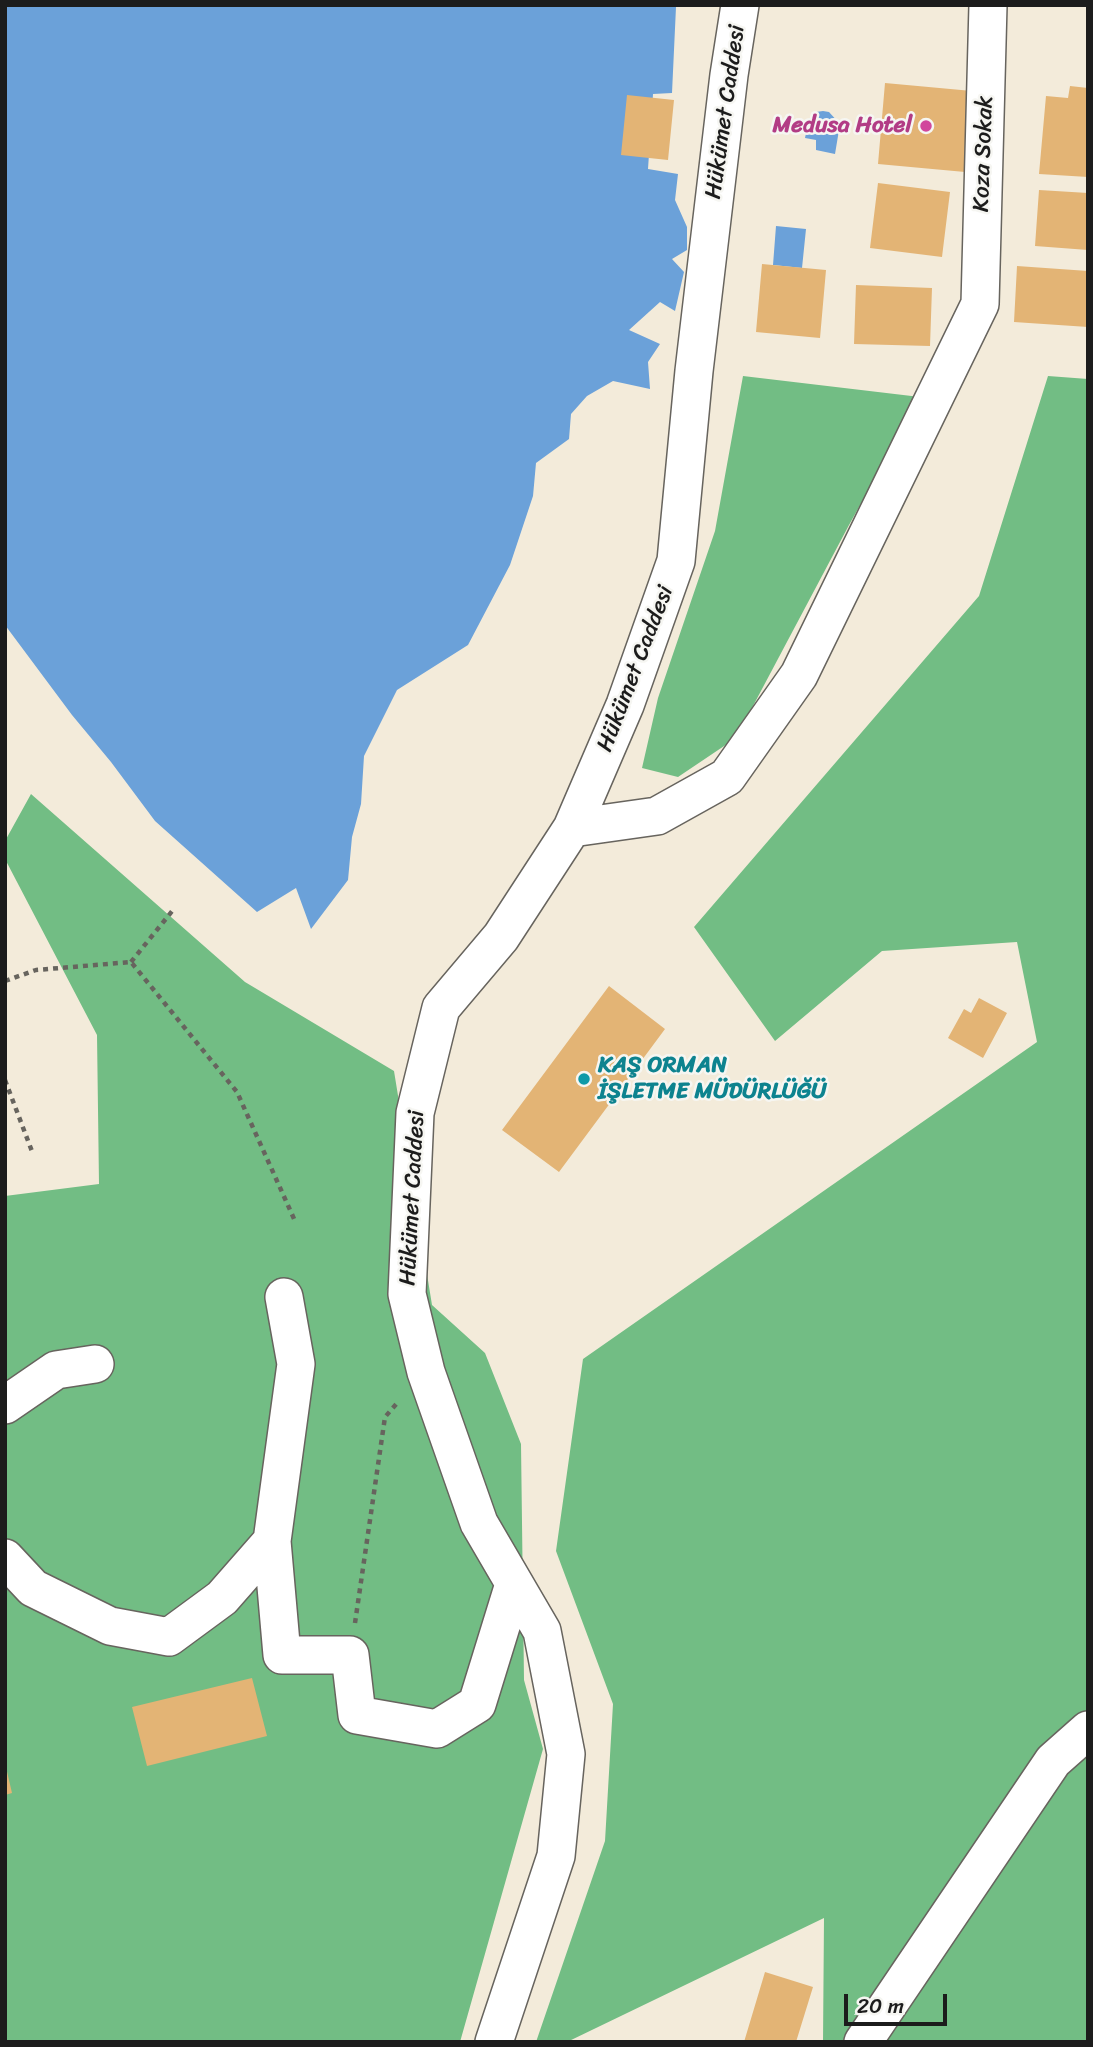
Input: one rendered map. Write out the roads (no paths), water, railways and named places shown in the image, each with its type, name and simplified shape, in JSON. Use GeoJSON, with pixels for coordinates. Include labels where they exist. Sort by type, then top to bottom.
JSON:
{"type":"FeatureCollection","features":[{"type":"Feature","properties":{"kind":"street","name":"Hükümet Caddesi"},"geometry":{"type":"LineString","coordinates":[[494,2042],[556,1856],[566,1754],[542,1631],[479,1523],[426,1372],[407,1294],[415,1113],[440,1008],[501,937],[572,828],[625,705],[676,561],[694,371],[729,75],[740,5]]}},
{"type":"Feature","properties":{"kind":"street","name":"Koza Sokak"},"geometry":{"type":"LineString","coordinates":[[572,828],[657,816],[727,778],[799,675],[980,303],[988,5]]}},
{"type":"Feature","properties":{"kind":"street"},"geometry":{"type":"LineString","coordinates":[[284,1297],[296,1364],[272,1541],[282,1655],[350,1655],[357,1715],[438,1729],[477,1704],[514,1584]]}},
{"type":"Feature","properties":{"kind":"street"},"geometry":{"type":"LineString","coordinates":[[5,1405],[56,1370],[94,1364]]}},
{"type":"Feature","properties":{"kind":"street"},"geometry":{"type":"LineString","coordinates":[[5,1558],[33,1588],[110,1626],[169,1637],[222,1598],[272,1541]]}},
{"type":"Feature","properties":{"kind":"street"},"geometry":{"type":"LineString","coordinates":[[863,2042],[1053,1761],[1088,1730]]}},
{"type":"Feature","properties":{"kind":"water"},"geometry":{"type":"Polygon","coordinates":[[[5,5],[676,7],[672,93],[653,94],[648,169],[678,174],[675,200],[687,227],[687,250],[672,259],[684,272],[675,311],[660,302],[629,330],[660,344],[648,362],[650,389],[613,381],[587,396],[571,414],[569,439],[536,463],[533,496],[510,565],[468,645],[397,690],[364,756],[361,804],[352,837],[348,880],[311,929],[296,888],[257,912],[155,821],[5,625],[5,5]]]}},
{"type":"Feature","properties":{"kind":"water"},"geometry":{"type":"Polygon","coordinates":[[[816,112],[829,112],[840,124],[835,154],[816,150],[816,140],[805,138],[809,119],[816,112]]]}},
{"type":"Feature","properties":{"kind":"water"},"geometry":{"type":"Polygon","coordinates":[[[776,226],[806,229],[802,268],[773,265],[776,226]]]}},
{"type":"Feature","properties":{"kind":"place","name":"Medusa Hotel"},"geometry":{"type":"Point","coordinates":[926,126]}},
{"type":"Feature","properties":{"kind":"place","name":"KAŞ ORMAN İŞLETME MÜDÜRLÜĞÜ"},"geometry":{"type":"Point","coordinates":[584,1079]}}]}
